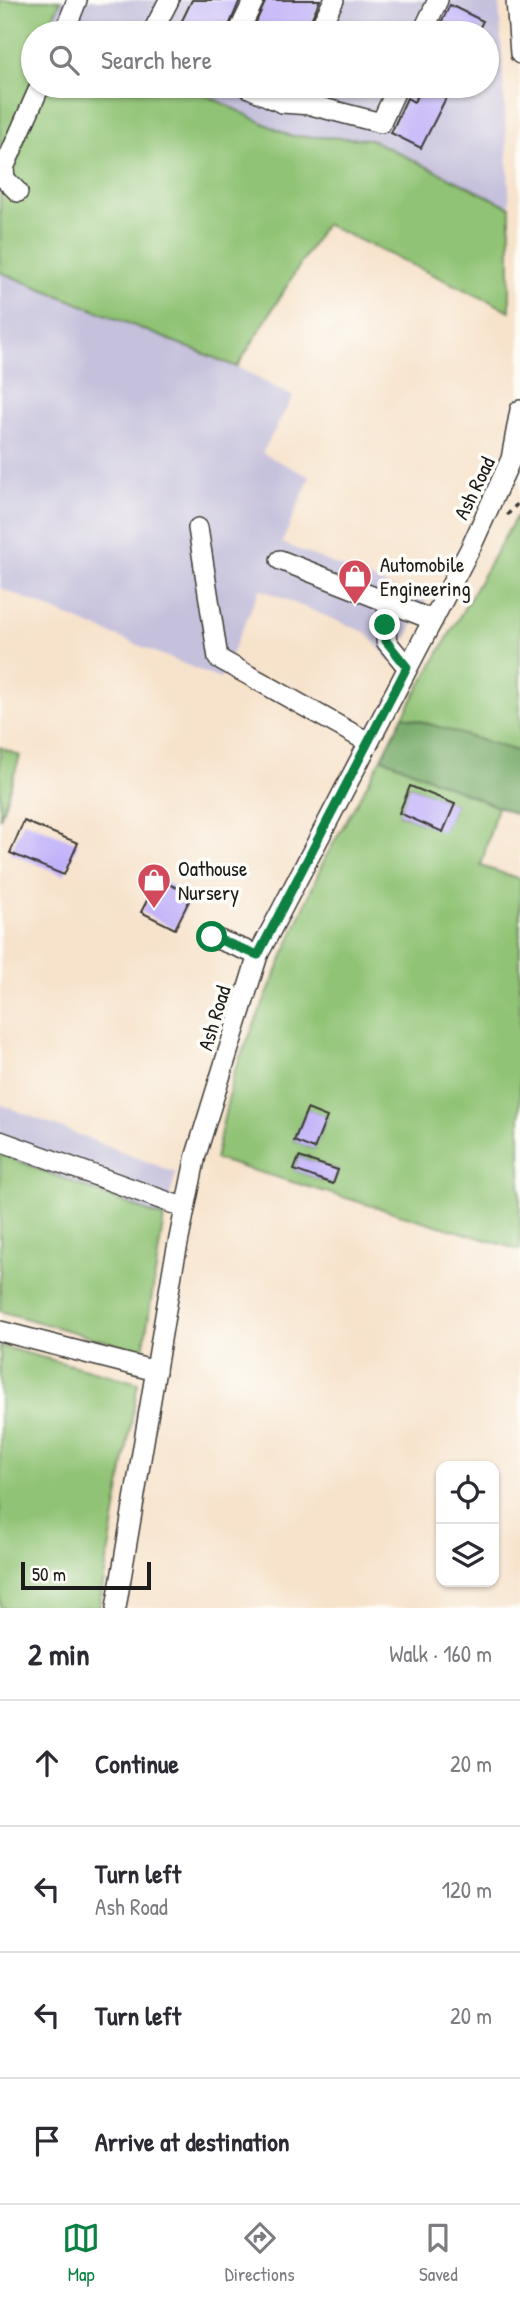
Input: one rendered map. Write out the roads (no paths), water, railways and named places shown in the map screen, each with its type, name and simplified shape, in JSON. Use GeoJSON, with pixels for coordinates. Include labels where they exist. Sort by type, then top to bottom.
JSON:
{"type":"FeatureCollection","features":[{"type":"Feature","properties":{"kind":"street"},"geometry":{"type":"LineString","coordinates":[[69,21],[77,0]]}},
{"type":"Feature","properties":{"kind":"street"},"geometry":{"type":"LineString","coordinates":[[158,21],[169,0]]}},
{"type":"Feature","properties":{"kind":"street"},"geometry":{"type":"LineString","coordinates":[[244,21],[254,0]]}},
{"type":"Feature","properties":{"kind":"street"},"geometry":{"type":"LineString","coordinates":[[323,21],[334,0]]}},
{"type":"Feature","properties":{"kind":"street"},"geometry":{"type":"LineString","coordinates":[[428,21],[438,0]]}},
{"type":"Feature","properties":{"kind":"street"},"geometry":{"type":"LineString","coordinates":[[516,0],[520,54]]}},
{"type":"Feature","properties":{"kind":"street"},"geometry":{"type":"LineString","coordinates":[[18,192],[5,179],[4,168],[35,98]]}},
{"type":"Feature","properties":{"kind":"street"},"geometry":{"type":"LineString","coordinates":[[295,98],[311,105],[380,123],[392,98]]}},
{"type":"Feature","properties":{"kind":"street","name":"Ash Road"},"geometry":{"type":"LineString","coordinates":[[116,1608],[196,1155],[258,955],[516,461],[520,410]]}},
{"type":"Feature","properties":{"kind":"street"},"geometry":{"type":"LineString","coordinates":[[198,528],[218,657],[368,742]]}},
{"type":"Feature","properties":{"kind":"street"},"geometry":{"type":"LineString","coordinates":[[280,560],[433,620]]}},
{"type":"Feature","properties":{"kind":"street"},"geometry":{"type":"LineString","coordinates":[[388,603],[386,641],[407,667]]}},
{"type":"Feature","properties":{"kind":"street"},"geometry":{"type":"LineString","coordinates":[[212,937],[258,955]]}},
{"type":"Feature","properties":{"kind":"street"},"geometry":{"type":"LineString","coordinates":[[0,1141],[185,1208]]}},
{"type":"Feature","properties":{"kind":"street"},"geometry":{"type":"LineString","coordinates":[[0,1331],[156,1371]]}},
{"type":"Feature","properties":{"kind":"place","name":"Automobile Engineering"},"geometry":{"type":"Point","coordinates":[355,606]}},
{"type":"Feature","properties":{"kind":"place","name":"Oathouse Nursery"},"geometry":{"type":"Point","coordinates":[154,910]}}]}
